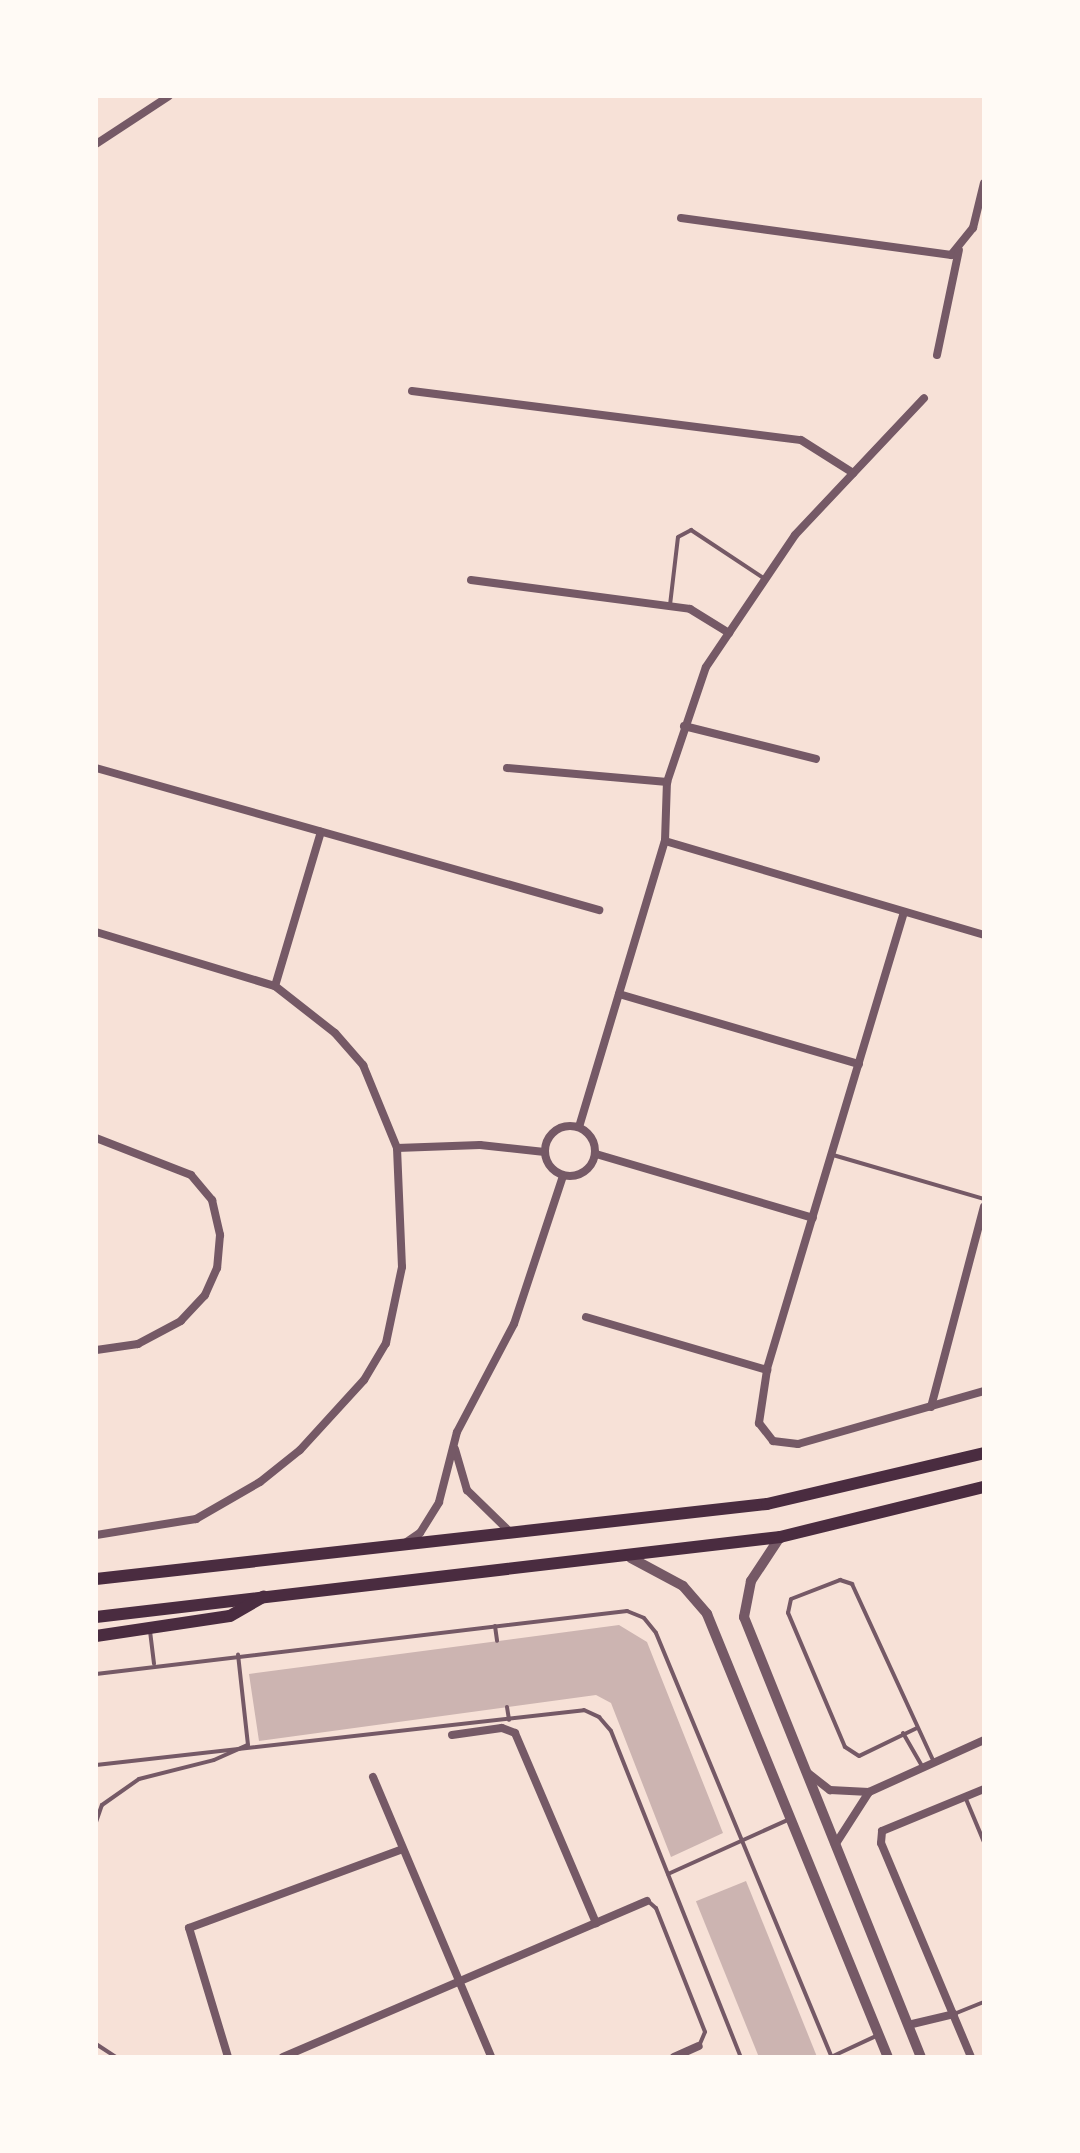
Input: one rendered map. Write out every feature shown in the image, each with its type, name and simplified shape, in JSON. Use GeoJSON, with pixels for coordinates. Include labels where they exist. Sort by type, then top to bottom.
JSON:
{"type":"FeatureCollection","features":[{"type":"Feature","properties":{"kind":"highway"},"geometry":{"type":"LineString","coordinates":[[96,1579],[508,1530],[767,1504],[984,1453]]}},
{"type":"Feature","properties":{"kind":"highway"},"geometry":{"type":"LineString","coordinates":[[96,1617],[266,1595],[631,1558],[780,1537],[984,1487]]}},
{"type":"Feature","properties":{"kind":"highway"},"geometry":{"type":"LineString","coordinates":[[96,1636],[230,1616],[266,1595]]}},
{"type":"Feature","properties":{"kind":"street"},"geometry":{"type":"LineString","coordinates":[[96,144],[169,96]]}},
{"type":"Feature","properties":{"kind":"street"},"geometry":{"type":"LineString","coordinates":[[681,218],[951,255],[959,249],[973,228],[984,183]]}},
{"type":"Feature","properties":{"kind":"street"},"geometry":{"type":"LineString","coordinates":[[937,355],[959,249]]}},
{"type":"Feature","properties":{"kind":"street"},"geometry":{"type":"LineString","coordinates":[[412,391],[801,440],[853,473]]}},
{"type":"Feature","properties":{"kind":"street"},"geometry":{"type":"LineString","coordinates":[[579,1127],[665,841],[667,782],[706,667],[795,535],[924,398]]}},
{"type":"Feature","properties":{"kind":"street"},"geometry":{"type":"LineString","coordinates":[[471,580],[690,609],[729,633]]}},
{"type":"Feature","properties":{"kind":"street"},"geometry":{"type":"LineString","coordinates":[[684,726],[816,759]]}},
{"type":"Feature","properties":{"kind":"street"},"geometry":{"type":"LineString","coordinates":[[96,768],[599,910]]}},
{"type":"Feature","properties":{"kind":"street"},"geometry":{"type":"LineString","coordinates":[[507,768],[667,782]]}},
{"type":"Feature","properties":{"kind":"street"},"geometry":{"type":"LineString","coordinates":[[275,986],[321,832]]}},
{"type":"Feature","properties":{"kind":"street"},"geometry":{"type":"LineString","coordinates":[[665,841],[984,935]]}},
{"type":"Feature","properties":{"kind":"street"},"geometry":{"type":"LineString","coordinates":[[904,912],[767,1370],[759,1423],[782,1444],[806,1443],[984,1391]]}},
{"type":"Feature","properties":{"kind":"street"},"geometry":{"type":"LineString","coordinates":[[96,932],[275,986],[335,1033],[363,1065],[397,1148],[402,1267],[398,1305],[386,1343],[364,1380],[300,1450],[260,1482],[196,1519],[96,1535]]}},
{"type":"Feature","properties":{"kind":"street"},"geometry":{"type":"LineString","coordinates":[[619,994],[859,1064]]}},
{"type":"Feature","properties":{"kind":"street"},"geometry":{"type":"LineString","coordinates":[[579,1127],[591,1136],[596,1154],[586,1171],[563,1176],[548,1164],[545,1152],[556,1130],[579,1127]]}},
{"type":"Feature","properties":{"kind":"street"},"geometry":{"type":"LineString","coordinates":[[96,1138],[191,1175],[212,1200],[220,1235],[211,1282],[181,1321],[138,1344],[96,1350]]}},
{"type":"Feature","properties":{"kind":"street"},"geometry":{"type":"LineString","coordinates":[[397,1148],[480,1145],[545,1152]]}},
{"type":"Feature","properties":{"kind":"street"},"geometry":{"type":"LineString","coordinates":[[596,1154],[813,1218]]}},
{"type":"Feature","properties":{"kind":"street"},"geometry":{"type":"LineString","coordinates":[[401,1545],[431,1518],[457,1432],[520,1310],[563,1176]]}},
{"type":"Feature","properties":{"kind":"street"},"geometry":{"type":"LineString","coordinates":[[931,1407],[984,1207]]}},
{"type":"Feature","properties":{"kind":"street"},"geometry":{"type":"LineString","coordinates":[[586,1317],[767,1370]]}},
{"type":"Feature","properties":{"kind":"street"},"geometry":{"type":"LineString","coordinates":[[454,1449],[467,1490],[508,1530]]}},
{"type":"Feature","properties":{"kind":"street"},"geometry":{"type":"LineString","coordinates":[[780,1537],[751,1581],[744,1617],[921,2057]]}},
{"type":"Feature","properties":{"kind":"street"},"geometry":{"type":"LineString","coordinates":[[631,1558],[683,1586],[707,1614],[888,2057]]}},
{"type":"Feature","properties":{"kind":"street"},"geometry":{"type":"LineString","coordinates":[[452,1735],[502,1728],[515,1733],[596,1923]]}},
{"type":"Feature","properties":{"kind":"street"},"geometry":{"type":"LineString","coordinates":[[805,1770],[830,1790],[869,1792],[984,1740]]}},
{"type":"Feature","properties":{"kind":"street"},"geometry":{"type":"LineString","coordinates":[[373,1777],[491,2057]]}},
{"type":"Feature","properties":{"kind":"street"},"geometry":{"type":"LineString","coordinates":[[971,2057],[881,1843],[882,1831],[984,1789]]}},
{"type":"Feature","properties":{"kind":"street"},"geometry":{"type":"LineString","coordinates":[[835,1845],[869,1792]]}},
{"type":"Feature","properties":{"kind":"street"},"geometry":{"type":"LineString","coordinates":[[228,2057],[189,1928],[403,1849]]}},
{"type":"Feature","properties":{"kind":"street"},"geometry":{"type":"LineString","coordinates":[[283,2057],[647,1901]]}},
{"type":"Feature","properties":{"kind":"street"},"geometry":{"type":"LineString","coordinates":[[908,2025],[954,2014]]}},
{"type":"Feature","properties":{"kind":"street"},"geometry":{"type":"LineString","coordinates":[[674,2057],[699,2046]]}},
{"type":"Feature","properties":{"kind":"lane"},"geometry":{"type":"LineString","coordinates":[[670,605],[678,537],[691,530],[765,579]]}},
{"type":"Feature","properties":{"kind":"lane"},"geometry":{"type":"LineString","coordinates":[[832,1154],[984,1199]]}},
{"type":"Feature","properties":{"kind":"lane"},"geometry":{"type":"LineString","coordinates":[[917,1728],[859,1756],[845,1747],[788,1613],[791,1599],[840,1580],[852,1584],[934,1763]]}},
{"type":"Feature","properties":{"kind":"lane"},"geometry":{"type":"LineString","coordinates":[[96,1674],[154,1664],[627,1611],[644,1618],[656,1633],[832,2057],[879,2035]]}},
{"type":"Feature","properties":{"kind":"lane"},"geometry":{"type":"LineString","coordinates":[[495,1626],[497,1641]]}},
{"type":"Feature","properties":{"kind":"lane"},"geometry":{"type":"LineString","coordinates":[[150,1630],[154,1664]]}},
{"type":"Feature","properties":{"kind":"lane"},"geometry":{"type":"LineString","coordinates":[[238,1655],[248,1745]]}},
{"type":"Feature","properties":{"kind":"lane"},"geometry":{"type":"LineString","coordinates":[[507,1707],[509,1720]]}},
{"type":"Feature","properties":{"kind":"lane"},"geometry":{"type":"LineString","coordinates":[[96,1765],[248,1745],[584,1710],[599,1717],[611,1731],[741,2057]]}},
{"type":"Feature","properties":{"kind":"lane"},"geometry":{"type":"LineString","coordinates":[[903,1733],[923,1768]]}},
{"type":"Feature","properties":{"kind":"lane"},"geometry":{"type":"LineString","coordinates":[[96,1822],[102,1805],[139,1779],[248,1745]]}},
{"type":"Feature","properties":{"kind":"lane"},"geometry":{"type":"LineString","coordinates":[[966,1796],[984,1842]]}},
{"type":"Feature","properties":{"kind":"lane"},"geometry":{"type":"LineString","coordinates":[[668,1874],[791,1819]]}},
{"type":"Feature","properties":{"kind":"lane"},"geometry":{"type":"LineString","coordinates":[[647,1901],[656,1908],[705,2032],[699,2046]]}},
{"type":"Feature","properties":{"kind":"lane"},"geometry":{"type":"LineString","coordinates":[[954,2014],[984,2002]]}},
{"type":"Feature","properties":{"kind":"lane"},"geometry":{"type":"LineString","coordinates":[[96,2044],[116,2057]]}},
{"type":"Feature","properties":{"kind":"building"},"geometry":{"type":"Polygon","coordinates":[[[619,1625],[647,1642],[723,1833],[671,1857],[611,1703],[596,1695],[259,1741],[249,1674],[619,1625]]]}},
{"type":"Feature","properties":{"kind":"building"},"geometry":{"type":"Polygon","coordinates":[[[746,1881],[817,2057],[759,2057],[696,1901],[746,1881]]]}}]}
